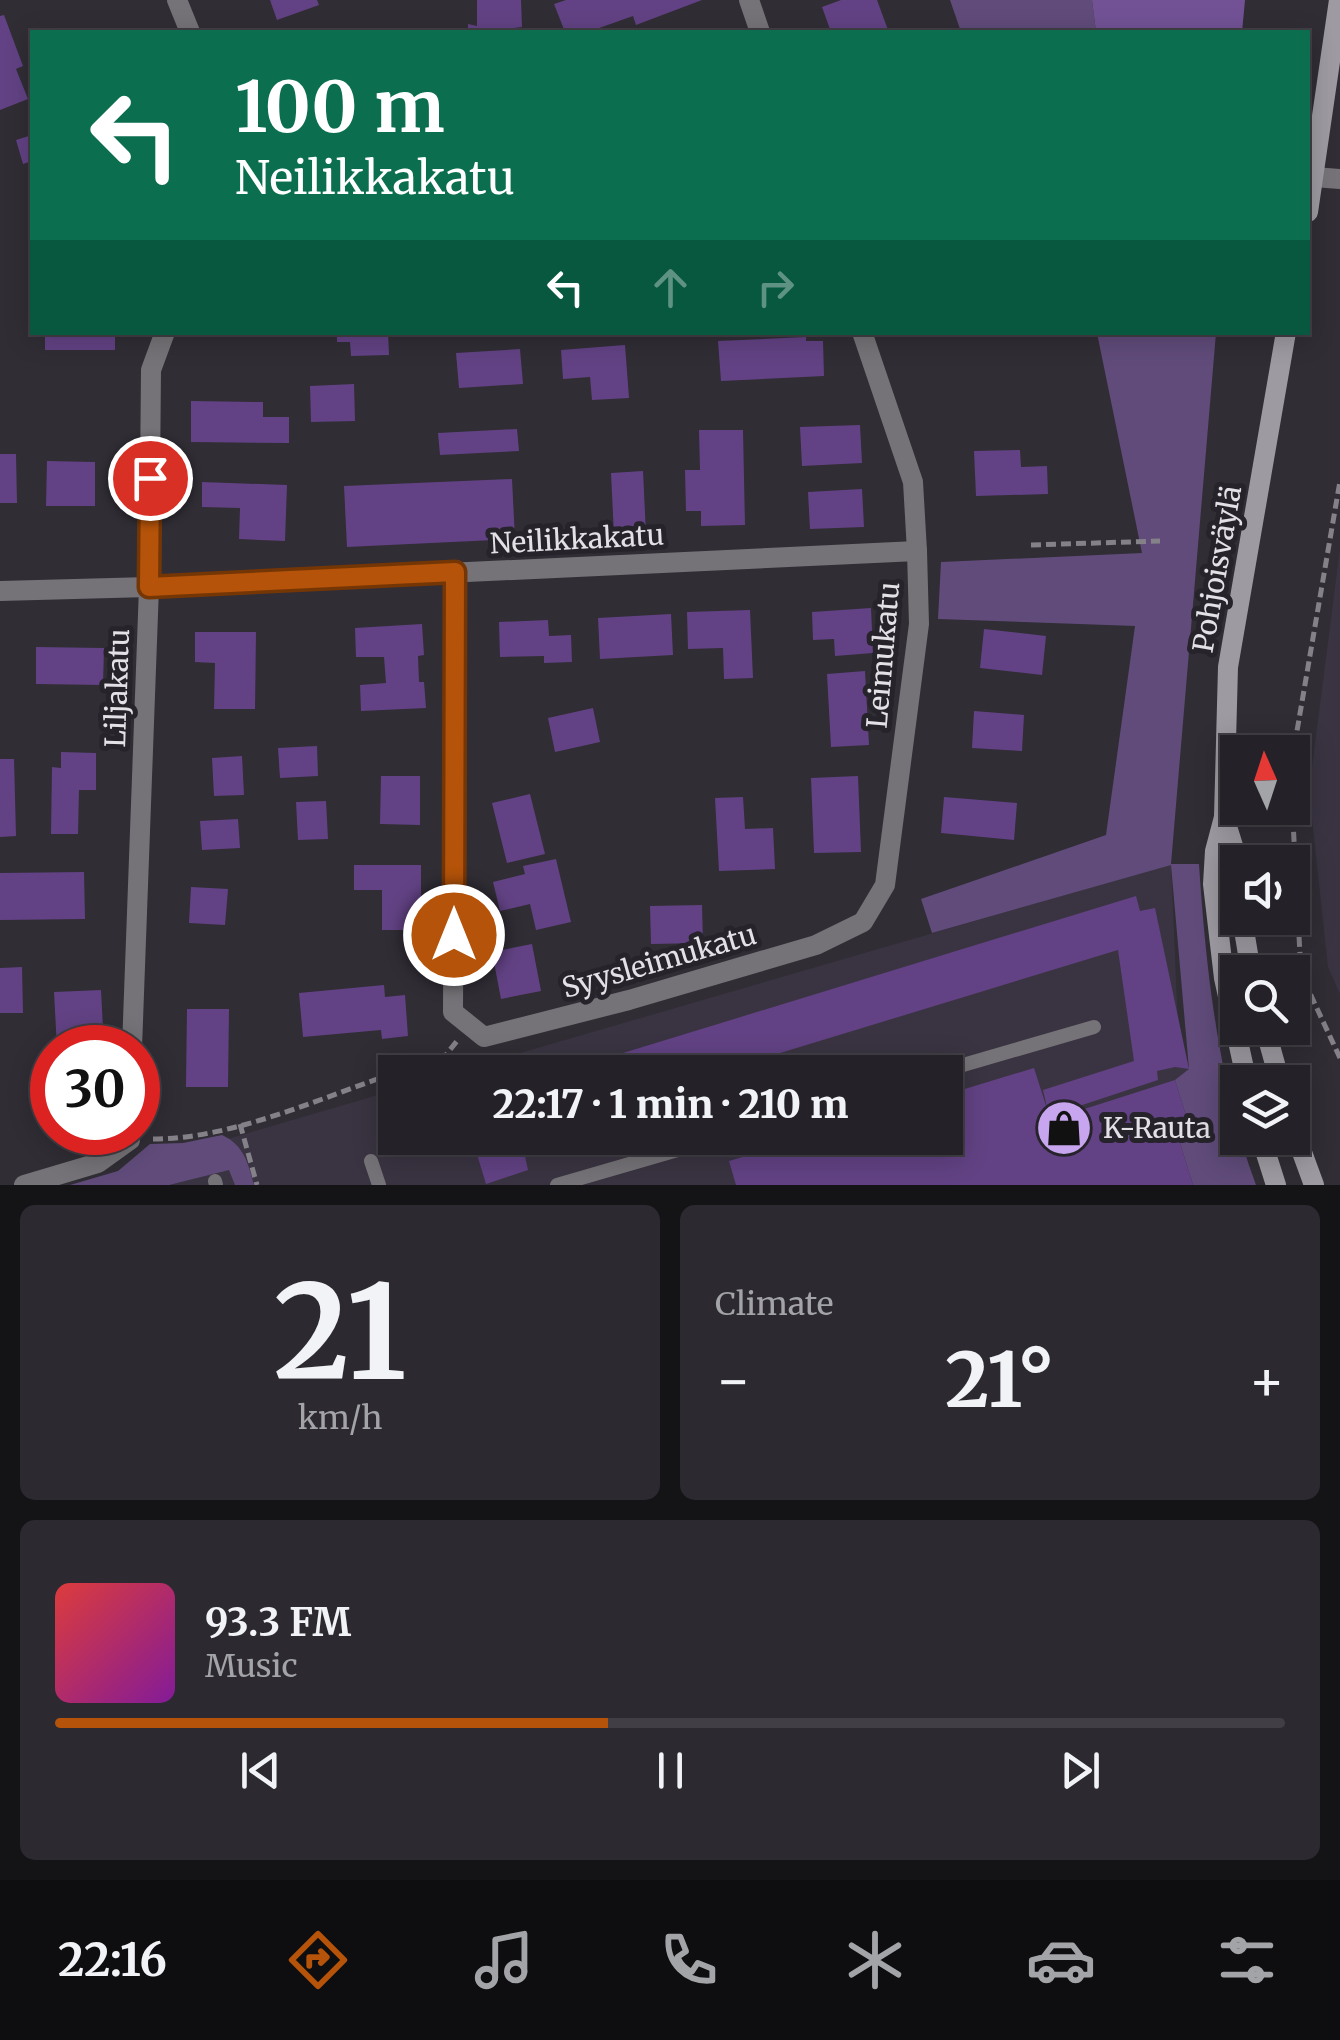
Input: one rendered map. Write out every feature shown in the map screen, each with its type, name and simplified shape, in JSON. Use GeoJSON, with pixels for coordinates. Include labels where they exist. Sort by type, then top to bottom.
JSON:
{"type":"FeatureCollection","features":[{"type":"Feature","properties":{"kind":"main road"},"geometry":{"type":"LineString","coordinates":[[1310,200],[1339,0]]}},
{"type":"Feature","properties":{"kind":"main road","name":"Pohjoisväylä"},"geometry":{"type":"LineString","coordinates":[[1226,735],[1228,667],[1285,335]]}},
{"type":"Feature","properties":{"kind":"main road","name":"Pohjoisväylä"},"geometry":{"type":"LineString","coordinates":[[1222,825],[1213,884],[1224,978],[1243,1065]]}},
{"type":"Feature","properties":{"kind":"main road"},"geometry":{"type":"LineString","coordinates":[[1266,1155],[1276,1185]]}},
{"type":"Feature","properties":{"kind":"main road"},"geometry":{"type":"LineString","coordinates":[[1303,1155],[1314,1185]]}},
{"type":"Feature","properties":{"kind":"street"},"geometry":{"type":"LineString","coordinates":[[178,0],[189,30]]}},
{"type":"Feature","properties":{"kind":"street"},"geometry":{"type":"LineString","coordinates":[[748,0],[759,30]]}},
{"type":"Feature","properties":{"kind":"street"},"geometry":{"type":"LineString","coordinates":[[1314,177],[1340,178]]}},
{"type":"Feature","properties":{"kind":"street","name":"Liljakatu"},"geometry":{"type":"LineString","coordinates":[[133,1025],[149,587],[151,370],[164,335]]}},
{"type":"Feature","properties":{"kind":"street","name":"Leimukatu"},"geometry":{"type":"LineString","coordinates":[[862,922],[885,885],[918,624],[914,482],[863,335]]}},
{"type":"Feature","properties":{"kind":"street","name":"Neilikkakatu"},"geometry":{"type":"LineString","coordinates":[[0,590],[149,587],[916,550]]}},
{"type":"Feature","properties":{"kind":"street"},"geometry":{"type":"LineString","coordinates":[[455,572],[453,1012],[468,1027]]}},
{"type":"Feature","properties":{"kind":"street","name":"Syysleimukatu"},"geometry":{"type":"LineString","coordinates":[[468,1027],[484,1037],[629,1000],[816,945],[862,922]]}},
{"type":"Feature","properties":{"kind":"street"},"geometry":{"type":"LineString","coordinates":[[24,1185],[98,1164],[108,1155]]}},
{"type":"Feature","properties":{"kind":"lane"},"geometry":{"type":"LineString","coordinates":[[963,1065],[1094,1027]]}},
{"type":"Feature","properties":{"kind":"lane"},"geometry":{"type":"LineString","coordinates":[[557,1185],[660,1155]]}},
{"type":"Feature","properties":{"kind":"lane"},"geometry":{"type":"LineString","coordinates":[[371,1160],[379,1185]]}},
{"type":"Feature","properties":{"kind":"path"},"geometry":{"type":"LineString","coordinates":[[1296,735],[1340,481]]}},
{"type":"Feature","properties":{"kind":"path"},"geometry":{"type":"LineString","coordinates":[[1031,545],[1160,541]]}},
{"type":"Feature","properties":{"kind":"path"},"geometry":{"type":"LineString","coordinates":[[1293,825],[1301,974],[1340,1058]]}},
{"type":"Feature","properties":{"kind":"path"},"geometry":{"type":"LineString","coordinates":[[446,1055],[468,1027]]}},
{"type":"Feature","properties":{"kind":"path"},"geometry":{"type":"LineString","coordinates":[[160,1138],[180,1139],[240,1124],[378,1079]]}},
{"type":"Feature","properties":{"kind":"path"},"geometry":{"type":"LineString","coordinates":[[240,1124],[257,1185]]}},
{"type":"Feature","properties":{"kind":"shaded area"},"geometry":{"type":"Polygon","coordinates":[[[950,0],[1092,0],[1096,30],[960,30],[950,0]]]}},
{"type":"Feature","properties":{"kind":"shaded area"},"geometry":{"type":"Polygon","coordinates":[[[1092,0],[1245,0],[1242,30],[1096,30],[1092,0]]]}},
{"type":"Feature","properties":{"kind":"shaded area"},"geometry":{"type":"Polygon","coordinates":[[[1097,335],[1216,335],[1171,864],[1199,864],[1223,1065],[1220,1065],[1220,1155],[1246,1155],[1256,1185],[1193,1185],[1176,1130],[1189,1125],[1175,1080],[1189,1069],[1171,865],[932,933],[921,899],[1106,835],[1135,626],[938,619],[941,562],[1142,553],[1097,335]]]}},
{"type":"Feature","properties":{"kind":"shaded area"},"geometry":{"type":"Polygon","coordinates":[[[1340,549],[1340,994],[1328,967],[1310,783],[1340,549]]]}},
{"type":"Feature","properties":{"kind":"shaded area"},"geometry":{"type":"Polygon","coordinates":[[[1171,864],[1178,1026],[1219,1185],[71,1185],[378,1095],[378,1155],[963,1155],[963,1055],[514,1055],[1171,864]]]}},
{"type":"Feature","properties":{"kind":"shaded area"},"geometry":{"type":"Polygon","coordinates":[[[222,1135],[229,1139],[240,1149],[254,1185],[235,1185],[229,1170],[169,1185],[70,1185],[118,1171],[137,1155],[160,1155],[160,1144],[222,1135]]]}},
{"type":"Feature","properties":{"kind":"building"},"geometry":{"type":"Polygon","coordinates":[[[270,0],[317,0],[319,5],[277,20],[270,0]]]}},
{"type":"Feature","properties":{"kind":"building"},"geometry":{"type":"Polygon","coordinates":[[[477,0],[521,0],[522,27],[468,30],[468,24],[477,26],[477,0]]]}},
{"type":"Feature","properties":{"kind":"building"},"geometry":{"type":"Polygon","coordinates":[[[566,0],[702,0],[636,25],[633,16],[594,30],[564,30],[554,4],[566,0]]]}},
{"type":"Feature","properties":{"kind":"building"},"geometry":{"type":"Polygon","coordinates":[[[841,0],[877,0],[888,30],[830,30],[822,7],[841,0]]]}},
{"type":"Feature","properties":{"kind":"building"},"geometry":{"type":"Polygon","coordinates":[[[4,15],[23,66],[16,69],[28,99],[0,110],[0,16],[4,15]]]}},
{"type":"Feature","properties":{"kind":"building"},"geometry":{"type":"Polygon","coordinates":[[[30,136],[30,162],[23,164],[16,140],[30,136]]]}},
{"type":"Feature","properties":{"kind":"building"},"geometry":{"type":"Polygon","coordinates":[[[45,335],[115,335],[115,350],[45,350],[45,335]]]}},
{"type":"Feature","properties":{"kind":"building"},"geometry":{"type":"Polygon","coordinates":[[[337,335],[388,335],[389,355],[351,356],[350,342],[337,342],[337,335]]]}},
{"type":"Feature","properties":{"kind":"building"},"geometry":{"type":"Polygon","coordinates":[[[806,337],[806,341],[823,341],[824,376],[721,381],[718,341],[806,337]]]}},
{"type":"Feature","properties":{"kind":"building"},"geometry":{"type":"Polygon","coordinates":[[[625,345],[629,398],[592,400],[590,377],[563,379],[561,350],[625,345]]]}},
{"type":"Feature","properties":{"kind":"building"},"geometry":{"type":"Polygon","coordinates":[[[520,349],[523,384],[459,388],[456,353],[520,349]]]}},
{"type":"Feature","properties":{"kind":"building"},"geometry":{"type":"Polygon","coordinates":[[[354,384],[355,421],[311,422],[310,386],[354,384]]]}},
{"type":"Feature","properties":{"kind":"building"},"geometry":{"type":"Polygon","coordinates":[[[191,401],[263,402],[263,417],[289,417],[289,443],[191,442],[191,401]]]}},
{"type":"Feature","properties":{"kind":"building"},"geometry":{"type":"Polygon","coordinates":[[[860,425],[862,463],[802,466],[800,427],[860,425]]]}},
{"type":"Feature","properties":{"kind":"building"},"geometry":{"type":"Polygon","coordinates":[[[517,429],[519,451],[440,455],[438,433],[517,429]]]}},
{"type":"Feature","properties":{"kind":"building"},"geometry":{"type":"Polygon","coordinates":[[[699,430],[743,430],[745,525],[701,526],[701,511],[686,511],[685,470],[700,470],[699,430]]]}},
{"type":"Feature","properties":{"kind":"building"},"geometry":{"type":"Polygon","coordinates":[[[1020,450],[1021,467],[1047,466],[1048,494],[976,496],[974,451],[1020,450]]]}},
{"type":"Feature","properties":{"kind":"building"},"geometry":{"type":"Polygon","coordinates":[[[0,454],[16,454],[17,503],[0,503],[0,454]]]}},
{"type":"Feature","properties":{"kind":"building"},"geometry":{"type":"Polygon","coordinates":[[[47,461],[95,462],[95,506],[46,506],[47,461]]]}},
{"type":"Feature","properties":{"kind":"building"},"geometry":{"type":"Polygon","coordinates":[[[643,471],[646,534],[614,535],[611,473],[643,471]]]}},
{"type":"Feature","properties":{"kind":"building"},"geometry":{"type":"Polygon","coordinates":[[[512,479],[515,539],[347,547],[344,486],[512,479]]]}},
{"type":"Feature","properties":{"kind":"building"},"geometry":{"type":"Polygon","coordinates":[[[202,482],[287,485],[285,541],[239,539],[240,508],[202,507],[202,482]]]}},
{"type":"Feature","properties":{"kind":"building"},"geometry":{"type":"Polygon","coordinates":[[[862,489],[864,527],[810,529],[808,492],[862,489]]]}},
{"type":"Feature","properties":{"kind":"building"},"geometry":{"type":"Polygon","coordinates":[[[871,608],[873,653],[835,656],[834,639],[813,640],[812,612],[871,608]]]}},
{"type":"Feature","properties":{"kind":"building"},"geometry":{"type":"Polygon","coordinates":[[[750,610],[753,678],[724,679],[723,648],[688,649],[687,612],[750,610]]]}},
{"type":"Feature","properties":{"kind":"building"},"geometry":{"type":"Polygon","coordinates":[[[671,614],[673,655],[600,659],[598,618],[671,614]]]}},
{"type":"Feature","properties":{"kind":"building"},"geometry":{"type":"Polygon","coordinates":[[[548,620],[549,636],[571,635],[572,662],[544,663],[544,656],[500,657],[499,622],[548,620]]]}},
{"type":"Feature","properties":{"kind":"building"},"geometry":{"type":"Polygon","coordinates":[[[422,624],[424,655],[418,656],[419,682],[424,682],[426,708],[361,711],[360,685],[386,683],[384,657],[356,657],[355,628],[422,624]]]}},
{"type":"Feature","properties":{"kind":"building"},"geometry":{"type":"Polygon","coordinates":[[[984,629],[1046,636],[1042,675],[980,668],[984,629]]]}},
{"type":"Feature","properties":{"kind":"building"},"geometry":{"type":"Polygon","coordinates":[[[195,632],[256,632],[255,709],[214,709],[215,663],[195,662],[195,632]]]}},
{"type":"Feature","properties":{"kind":"building"},"geometry":{"type":"Polygon","coordinates":[[[36,647],[104,648],[103,685],[36,684],[36,647]]]}},
{"type":"Feature","properties":{"kind":"building"},"geometry":{"type":"Polygon","coordinates":[[[865,671],[869,745],[831,747],[827,674],[865,671]]]}},
{"type":"Feature","properties":{"kind":"building"},"geometry":{"type":"Polygon","coordinates":[[[593,708],[600,742],[555,752],[548,718],[593,708]]]}},
{"type":"Feature","properties":{"kind":"building"},"geometry":{"type":"Polygon","coordinates":[[[974,711],[1024,715],[1022,751],[972,748],[974,711]]]}},
{"type":"Feature","properties":{"kind":"building"},"geometry":{"type":"Polygon","coordinates":[[[317,746],[318,776],[280,778],[278,748],[317,746]]]}},
{"type":"Feature","properties":{"kind":"building"},"geometry":{"type":"Polygon","coordinates":[[[61,752],[96,753],[96,790],[79,790],[78,834],[51,834],[52,767],[61,768],[61,752]]]}},
{"type":"Feature","properties":{"kind":"building"},"geometry":{"type":"Polygon","coordinates":[[[242,756],[244,795],[214,796],[212,758],[242,756]]]}},
{"type":"Feature","properties":{"kind":"building"},"geometry":{"type":"Polygon","coordinates":[[[0,759],[14,759],[16,836],[0,837],[0,759]]]}},
{"type":"Feature","properties":{"kind":"building"},"geometry":{"type":"Polygon","coordinates":[[[381,776],[420,776],[420,825],[380,824],[381,776]]]}},
{"type":"Feature","properties":{"kind":"building"},"geometry":{"type":"Polygon","coordinates":[[[858,776],[861,852],[814,853],[811,778],[858,776]]]}},
{"type":"Feature","properties":{"kind":"building"},"geometry":{"type":"Polygon","coordinates":[[[530,794],[545,854],[507,863],[492,803],[530,794]]]}},
{"type":"Feature","properties":{"kind":"building"},"geometry":{"type":"Polygon","coordinates":[[[743,797],[745,829],[773,828],[775,869],[719,871],[715,798],[743,797]]]}},
{"type":"Feature","properties":{"kind":"building"},"geometry":{"type":"Polygon","coordinates":[[[944,797],[1017,803],[1014,840],[941,833],[944,797]]]}},
{"type":"Feature","properties":{"kind":"building"},"geometry":{"type":"Polygon","coordinates":[[[326,801],[328,839],[298,840],[296,802],[326,801]]]}},
{"type":"Feature","properties":{"kind":"building"},"geometry":{"type":"Polygon","coordinates":[[[238,819],[240,848],[202,850],[200,821],[238,819]]]}},
{"type":"Feature","properties":{"kind":"building"},"geometry":{"type":"Polygon","coordinates":[[[556,859],[571,922],[536,930],[530,904],[500,911],[493,882],[525,874],[523,866],[556,859]]]}},
{"type":"Feature","properties":{"kind":"building"},"geometry":{"type":"Polygon","coordinates":[[[354,865],[421,865],[421,930],[382,930],[382,890],[354,890],[354,865]]]}},
{"type":"Feature","properties":{"kind":"building"},"geometry":{"type":"Polygon","coordinates":[[[84,872],[85,919],[0,920],[0,873],[84,872]]]}},
{"type":"Feature","properties":{"kind":"building"},"geometry":{"type":"Polygon","coordinates":[[[191,887],[228,889],[225,925],[189,923],[191,887]]]}},
{"type":"Feature","properties":{"kind":"building"},"geometry":{"type":"Polygon","coordinates":[[[1136,896],[1140,911],[1155,908],[1189,1069],[1157,1071],[1158,1080],[1049,1116],[1050,1120],[1175,1080],[1189,1125],[1176,1130],[1193,1185],[736,1185],[729,1161],[749,1155],[963,1155],[963,1090],[1034,1068],[1048,1112],[1043,1090],[1134,1061],[1118,950],[774,1055],[617,1055],[1136,896]]]}},
{"type":"Feature","properties":{"kind":"building"},"geometry":{"type":"Polygon","coordinates":[[[702,905],[703,943],[651,944],[650,906],[702,905]]]}},
{"type":"Feature","properties":{"kind":"building"},"geometry":{"type":"Polygon","coordinates":[[[532,944],[541,991],[501,999],[492,952],[532,944]]]}},
{"type":"Feature","properties":{"kind":"building"},"geometry":{"type":"Polygon","coordinates":[[[22,967],[23,1013],[0,1013],[0,968],[22,967]]]}},
{"type":"Feature","properties":{"kind":"building"},"geometry":{"type":"Polygon","coordinates":[[[384,985],[385,997],[405,995],[408,1036],[382,1039],[381,1030],[303,1037],[299,993],[384,985]]]}},
{"type":"Feature","properties":{"kind":"building"},"geometry":{"type":"Polygon","coordinates":[[[101,990],[103,1025],[56,1025],[54,992],[101,990]]]}},
{"type":"Feature","properties":{"kind":"building"},"geometry":{"type":"Polygon","coordinates":[[[187,1009],[229,1009],[228,1087],[186,1087],[187,1009]]]}},
{"type":"Feature","properties":{"kind":"building"},"geometry":{"type":"Polygon","coordinates":[[[477,1155],[525,1155],[528,1170],[486,1184],[477,1155]]]}},
{"type":"Feature","properties":{"kind":"place","name":"K-Rauta"},"geometry":{"type":"Point","coordinates":[1064,1128]}},
{"type":"Feature","properties":{"kind":"route"},"geometry":{"type":"LineString","coordinates":[[150,478],[149,587],[455,572],[454,935]]}}]}
